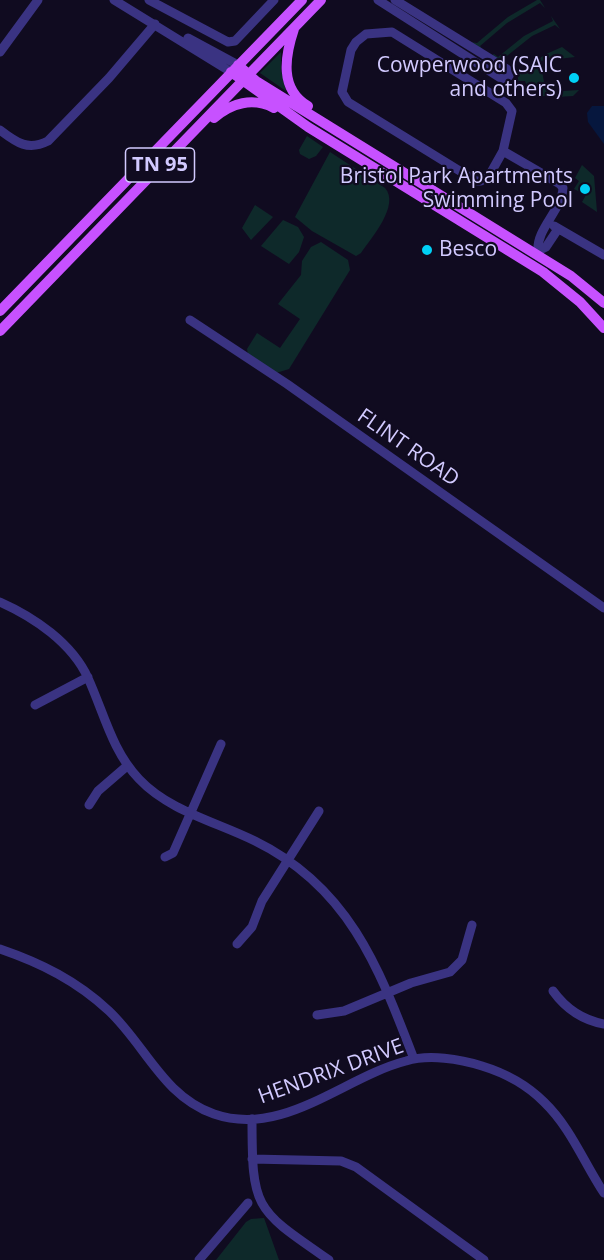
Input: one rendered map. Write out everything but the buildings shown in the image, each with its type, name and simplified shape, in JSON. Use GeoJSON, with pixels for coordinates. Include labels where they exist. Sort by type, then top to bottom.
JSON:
{"type":"FeatureCollection","features":[{"type":"Feature","properties":{"kind":"main road","name":"TN 95"},"geometry":{"type":"LineString","coordinates":[[0,310],[302,0]]}},
{"type":"Feature","properties":{"kind":"main road","name":"TN 95"},"geometry":{"type":"LineString","coordinates":[[0,331],[321,0]]}},
{"type":"Feature","properties":{"kind":"main road"},"geometry":{"type":"LineString","coordinates":[[295,26],[285,58],[290,85],[304,104],[345,129],[358,144]]}},
{"type":"Feature","properties":{"kind":"main road"},"geometry":{"type":"LineString","coordinates":[[234,68],[308,128]]}},
{"type":"Feature","properties":{"kind":"main road"},"geometry":{"type":"LineString","coordinates":[[245,78],[358,144],[571,276],[604,303]]}},
{"type":"Feature","properties":{"kind":"main road"},"geometry":{"type":"LineString","coordinates":[[114,213],[129,205],[228,107],[247,102],[267,105],[543,273],[580,302],[604,328]]}},
{"type":"Feature","properties":{"kind":"street"},"geometry":{"type":"LineString","coordinates":[[0,52],[38,0]]}},
{"type":"Feature","properties":{"kind":"street"},"geometry":{"type":"LineString","coordinates":[[114,0],[234,68]]}},
{"type":"Feature","properties":{"kind":"street"},"geometry":{"type":"LineString","coordinates":[[149,0],[224,41],[231,42],[274,0]]}},
{"type":"Feature","properties":{"kind":"street"},"geometry":{"type":"LineString","coordinates":[[378,0],[502,79],[508,78],[510,73],[507,69],[395,0]]}},
{"type":"Feature","properties":{"kind":"street"},"geometry":{"type":"LineString","coordinates":[[0,130],[21,146],[39,146],[48,141],[109,78],[155,24]]}},
{"type":"Feature","properties":{"kind":"street"},"geometry":{"type":"LineString","coordinates":[[392,32],[506,102],[512,111],[503,151],[489,176],[476,181],[348,102],[342,92],[353,46],[366,34],[392,32]]}},
{"type":"Feature","properties":{"kind":"street"},"geometry":{"type":"LineString","coordinates":[[503,151],[562,186],[562,194],[549,223],[537,241],[538,251],[546,247],[558,229]]}},
{"type":"Feature","properties":{"kind":"street"},"geometry":{"type":"LineString","coordinates":[[549,223],[604,255]]}},
{"type":"Feature","properties":{"kind":"street","name":"FLINT ROAD"},"geometry":{"type":"LineString","coordinates":[[190,320],[286,384],[604,608]]}},
{"type":"Feature","properties":{"kind":"street"},"geometry":{"type":"LineString","coordinates":[[0,602],[36,621],[68,650],[88,677],[117,750],[127,766],[149,789],[191,812],[256,841],[289,861],[323,889],[357,930],[388,992],[414,1059]]}},
{"type":"Feature","properties":{"kind":"street"},"geometry":{"type":"LineString","coordinates":[[34,705],[88,677]]}},
{"type":"Feature","properties":{"kind":"street"},"geometry":{"type":"LineString","coordinates":[[165,857],[173,853],[221,744]]}},
{"type":"Feature","properties":{"kind":"street"},"geometry":{"type":"LineString","coordinates":[[89,805],[98,791],[127,766]]}},
{"type":"Feature","properties":{"kind":"street"},"geometry":{"type":"LineString","coordinates":[[237,944],[252,927],[262,901],[319,811]]}},
{"type":"Feature","properties":{"kind":"street"},"geometry":{"type":"LineString","coordinates":[[317,1015],[344,1011],[388,992],[450,972],[462,960],[472,926]]}},
{"type":"Feature","properties":{"kind":"street","name":"HENDRIX DRIVE"},"geometry":{"type":"LineString","coordinates":[[0,949],[42,965],[81,987],[111,1013],[165,1082],[189,1101],[215,1114],[252,1119],[279,1115],[395,1064],[414,1059],[473,1063],[498,1072],[526,1088],[558,1116],[604,1192]]}},
{"type":"Feature","properties":{"kind":"street"},"geometry":{"type":"LineString","coordinates":[[553,991],[562,1003],[577,1015],[604,1024]]}},
{"type":"Feature","properties":{"kind":"street"},"geometry":{"type":"LineString","coordinates":[[252,1119],[254,1187],[268,1214],[279,1226],[328,1260]]}},
{"type":"Feature","properties":{"kind":"street"},"geometry":{"type":"LineString","coordinates":[[252,1159],[341,1161],[356,1167],[484,1260]]}},
{"type":"Feature","properties":{"kind":"street"},"geometry":{"type":"LineString","coordinates":[[199,1260],[248,1203]]}},
{"type":"Feature","properties":{"kind":"green space"},"geometry":{"type":"Polygon","coordinates":[[[540,0],[545,8],[540,3],[507,23],[480,46],[484,51],[470,42],[477,43],[508,17],[540,0]]]}},
{"type":"Feature","properties":{"kind":"green space"},"geometry":{"type":"Polygon","coordinates":[[[551,16],[560,29],[555,25],[532,36],[503,59],[506,63],[491,56],[494,54],[498,57],[524,36],[553,21],[551,16]]]}},
{"type":"Feature","properties":{"kind":"green space"},"geometry":{"type":"Polygon","coordinates":[[[562,47],[575,57],[540,61],[544,82],[547,82],[548,92],[579,90],[573,96],[539,95],[533,92],[525,81],[518,81],[518,75],[544,55],[562,47]]]}},
{"type":"Feature","properties":{"kind":"green space"},"geometry":{"type":"Polygon","coordinates":[[[281,52],[281,70],[286,91],[260,73],[281,52]]]}},
{"type":"Feature","properties":{"kind":"green space"},"geometry":{"type":"Polygon","coordinates":[[[307,136],[323,147],[316,156],[309,159],[300,154],[299,150],[307,136]]]}},
{"type":"Feature","properties":{"kind":"green space"},"geometry":{"type":"Polygon","coordinates":[[[330,152],[385,188],[389,195],[387,212],[383,221],[361,253],[356,256],[312,231],[295,217],[330,152]]]}},
{"type":"Feature","properties":{"kind":"green space","name":"Bristol Park Apartments Swimming Pool"},"geometry":{"type":"Polygon","coordinates":[[[582,165],[594,176],[597,212],[582,202],[586,195],[574,189],[579,181],[575,178],[582,165]]]}},
{"type":"Feature","properties":{"kind":"green space"},"geometry":{"type":"Polygon","coordinates":[[[255,205],[273,217],[251,240],[242,228],[255,205]]]}},
{"type":"Feature","properties":{"kind":"green space"},"geometry":{"type":"Polygon","coordinates":[[[283,220],[298,227],[304,237],[299,252],[289,264],[261,246],[283,220]]]}},
{"type":"Feature","properties":{"kind":"green space"},"geometry":{"type":"Polygon","coordinates":[[[321,242],[348,260],[350,270],[289,369],[276,373],[248,354],[247,349],[257,333],[280,348],[300,319],[278,304],[301,275],[302,261],[311,247],[321,242]]]}},
{"type":"Feature","properties":{"kind":"green space"},"geometry":{"type":"Polygon","coordinates":[[[264,1218],[279,1260],[216,1260],[246,1222],[251,1219],[264,1218]]]}},
{"type":"Feature","properties":{"kind":"water"},"geometry":{"type":"Polygon","coordinates":[[[592,106],[604,106],[604,144],[588,122],[587,113],[592,106]]]}},
{"type":"Feature","properties":{"kind":"place","name":"Cowperwood (SAIC and others)"},"geometry":{"type":"Point","coordinates":[574,78]}},
{"type":"Feature","properties":{"kind":"place","name":"Bristol Park Apartments Swimming Pool"},"geometry":{"type":"Point","coordinates":[585,189]}},
{"type":"Feature","properties":{"kind":"place","name":"Besco"},"geometry":{"type":"Point","coordinates":[427,250]}}]}
